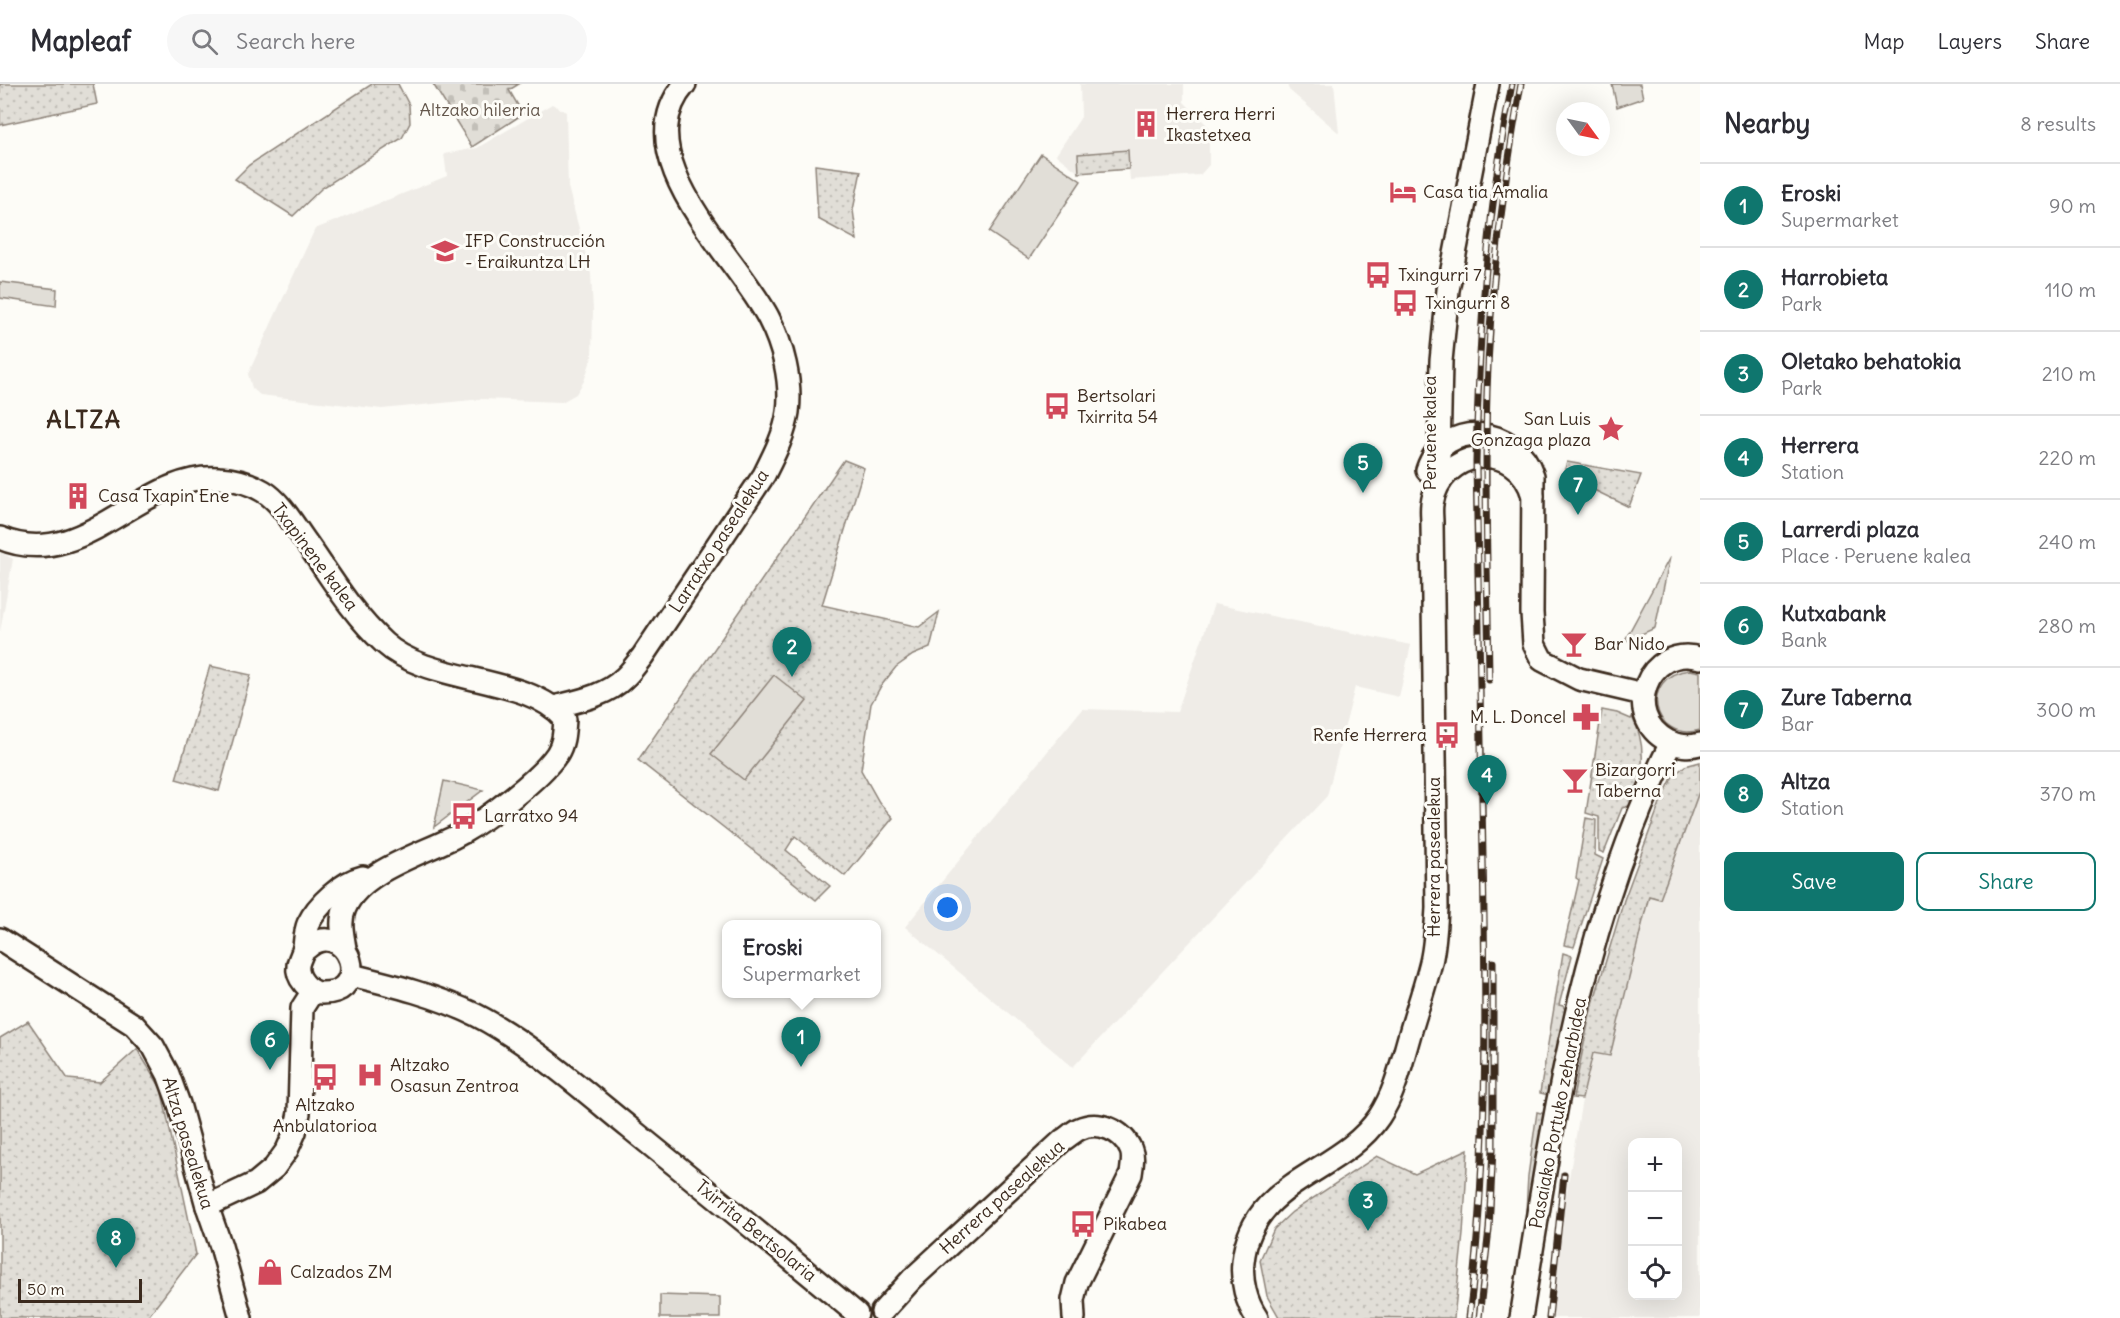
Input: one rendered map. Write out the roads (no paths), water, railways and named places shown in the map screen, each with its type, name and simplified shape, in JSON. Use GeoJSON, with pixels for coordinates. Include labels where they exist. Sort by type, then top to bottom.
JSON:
{"type":"FeatureCollection","features":[{"type":"Feature","properties":{"kind":"street","name":"Larratxo pasealekua"},"geometry":{"type":"LineString","coordinates":[[554,707],[612,688],[642,657],[764,475],[778,447],[788,413],[787,372],[778,337],[768,317],[700,218],[676,175],[669,156],[666,135],[668,114],[685,84]]}},
{"type":"Feature","properties":{"kind":"street","name":"Peruene kalea"},"geometry":{"type":"LineString","coordinates":[[1432,504],[1427,470],[1430,365],[1438,288],[1464,138],[1476,84]]}},
{"type":"Feature","properties":{"kind":"street","name":"Peruene kalea"},"geometry":{"type":"LineString","coordinates":[[1432,504],[1440,448],[1441,361],[1448,290],[1488,84]]}},
{"type":"Feature","properties":{"kind":"street"},"geometry":{"type":"LineString","coordinates":[[1430,365],[1434,379],[1434,434],[1440,448],[1457,457],[1470,459],[1491,457],[1511,464],[1525,478],[1533,496]]}},
{"type":"Feature","properties":{"kind":"street"},"geometry":{"type":"LineString","coordinates":[[1440,402],[1441,410],[1449,424],[1455,429],[1469,435],[1498,438],[1517,448],[1530,466],[1534,486],[1532,613],[1534,644],[1542,660],[1579,679],[1643,694]]}},
{"type":"Feature","properties":{"kind":"street"},"geometry":{"type":"LineString","coordinates":[[1427,470],[1432,458],[1440,448],[1451,441],[1469,435]]}},
{"type":"Feature","properties":{"kind":"street","name":"Herrera pasealekua"},"geometry":{"type":"LineString","coordinates":[[1257,1318],[1247,1297],[1243,1281],[1244,1252],[1249,1235],[1257,1219],[1275,1199],[1366,1133],[1377,1120],[1386,1106],[1395,1083],[1431,963],[1437,908],[1432,504],[1439,485],[1445,477],[1470,459]]}},
{"type":"Feature","properties":{"kind":"street","name":"Txapinene kalea"},"geometry":{"type":"LineString","coordinates":[[0,538],[20,545],[45,546],[84,534],[149,498],[188,480],[218,478],[242,482],[264,491],[284,510],[364,624],[386,645],[431,668],[525,694],[554,707]]}},
{"type":"Feature","properties":{"kind":"street"},"geometry":{"type":"LineString","coordinates":[[1698,656],[1682,656],[1661,664],[1647,683],[1643,694],[1643,706],[1646,718],[1660,737],[1683,746],[1700,744]]}},
{"type":"Feature","properties":{"kind":"street"},"geometry":{"type":"LineString","coordinates":[[303,951],[315,942],[328,940],[345,949],[350,957],[351,975],[343,987],[331,993],[318,993],[308,988],[300,978],[298,966],[308,926],[316,911],[327,899],[355,879],[378,874],[463,833],[531,782],[557,754],[564,739],[565,719],[554,707]]}},
{"type":"Feature","properties":{"kind":"street","name":"Pasaiako Portuko zeharbidea"},"geometry":{"type":"LineString","coordinates":[[1521,1318],[1555,1106],[1577,1004],[1624,852],[1650,787],[1671,743]]}},
{"type":"Feature","properties":{"kind":"street"},"geometry":{"type":"LineString","coordinates":[[345,949],[340,921],[345,907],[355,893],[378,874]]}},
{"type":"Feature","properties":{"kind":"street","name":"Altza pasealekua"},"geometry":{"type":"LineString","coordinates":[[0,939],[134,1025],[153,1046],[168,1074],[179,1104],[241,1318]]}},
{"type":"Feature","properties":{"kind":"street","name":"Txirrita Bertsolaria"},"geometry":{"type":"LineString","coordinates":[[351,975],[421,993],[477,1016],[498,1028],[562,1074],[655,1148],[855,1316]]}},
{"type":"Feature","properties":{"kind":"street"},"geometry":{"type":"LineString","coordinates":[[207,1206],[256,1183],[274,1168],[287,1150],[295,1132],[299,1113],[302,1008],[314,991]]}},
{"type":"Feature","properties":{"kind":"street","name":"Herrera pasealekua"},"geometry":{"type":"LineString","coordinates":[[884,1315],[912,1279],[1063,1140],[1079,1129],[1098,1125],[1108,1127],[1122,1136],[1131,1150],[1131,1174],[1077,1283],[1073,1300],[1074,1318]]}},
{"type":"Feature","properties":{"kind":"street"},"geometry":{"type":"LineString","coordinates":[[855,1316],[866,1308],[878,1309],[884,1315]]}},
{"type":"Feature","properties":{"kind":"railway"},"geometry":{"type":"LineString","coordinates":[[1469,1318],[1480,1202],[1485,1029],[1477,414],[1490,225],[1512,84]]}},
{"type":"Feature","properties":{"kind":"railway"},"geometry":{"type":"LineString","coordinates":[[1489,680],[1486,464],[1491,314],[1498,237],[1521,84]]}},
{"type":"Feature","properties":{"kind":"railway"},"geometry":{"type":"LineString","coordinates":[[1479,1318],[1489,1229],[1493,1149],[1493,962]]}},
{"type":"Feature","properties":{"kind":"railway"},"geometry":{"type":"LineString","coordinates":[[1549,1318],[1564,1175]]}},
{"type":"Feature","properties":{"kind":"place","name":"Herrera Herri Ikastetxea"},"geometry":{"type":"Point","coordinates":[1146,124]}},
{"type":"Feature","properties":{"kind":"place","name":"Casa tia Amalia"},"geometry":{"type":"Point","coordinates":[1403,192]}},
{"type":"Feature","properties":{"kind":"place","name":"IFP Construcción - Eraikuntza LH"},"geometry":{"type":"Point","coordinates":[445,251]}},
{"type":"Feature","properties":{"kind":"place","name":"Txingurri 7"},"geometry":{"type":"Point","coordinates":[1378,275]}},
{"type":"Feature","properties":{"kind":"place","name":"Txingurri 8"},"geometry":{"type":"Point","coordinates":[1405,303]}},
{"type":"Feature","properties":{"kind":"place","name":"Bertsolari Txirrita 54"},"geometry":{"type":"Point","coordinates":[1057,406]}},
{"type":"Feature","properties":{"kind":"place","name":"San Luis Gonzaga plaza"},"geometry":{"type":"Point","coordinates":[1611,429]}},
{"type":"Feature","properties":{"kind":"place","name":"Larrerdi plaza"},"geometry":{"type":"Point","coordinates":[1363,493]}},
{"type":"Feature","properties":{"kind":"place","name":"Casa Txapin Ene"},"geometry":{"type":"Point","coordinates":[78,496]}},
{"type":"Feature","properties":{"kind":"place","name":"Zure Taberna"},"geometry":{"type":"Point","coordinates":[1578,515]}},
{"type":"Feature","properties":{"kind":"place","name":"Bar Nido"},"geometry":{"type":"Point","coordinates":[1574,644]}},
{"type":"Feature","properties":{"kind":"place","name":"Harrobieta"},"geometry":{"type":"Point","coordinates":[792,677]}},
{"type":"Feature","properties":{"kind":"place","name":"M. L. Doncel"},"geometry":{"type":"Point","coordinates":[1586,717]}},
{"type":"Feature","properties":{"kind":"place","name":"Renfe Herrera"},"geometry":{"type":"Point","coordinates":[1447,735]}},
{"type":"Feature","properties":{"kind":"place","name":"Bizargorri Taberna"},"geometry":{"type":"Point","coordinates":[1575,780]}},
{"type":"Feature","properties":{"kind":"place","name":"Herrera"},"geometry":{"type":"Point","coordinates":[1487,805]}},
{"type":"Feature","properties":{"kind":"place","name":"Larratxo 94"},"geometry":{"type":"Point","coordinates":[464,816]}},
{"type":"Feature","properties":{"kind":"place","name":"Eroski"},"geometry":{"type":"Point","coordinates":[801,1067]}},
{"type":"Feature","properties":{"kind":"place","name":"Kutxabank"},"geometry":{"type":"Point","coordinates":[270,1070]}},
{"type":"Feature","properties":{"kind":"place","name":"Altzako Osasun Zentroa"},"geometry":{"type":"Point","coordinates":[370,1075]}},
{"type":"Feature","properties":{"kind":"place","name":"Altzako Anbulatorioa"},"geometry":{"type":"Point","coordinates":[325,1077]}},
{"type":"Feature","properties":{"kind":"place","name":"Pikabea"},"geometry":{"type":"Point","coordinates":[1083,1224]}},
{"type":"Feature","properties":{"kind":"place","name":"Oletako behatokia"},"geometry":{"type":"Point","coordinates":[1368,1231]}},
{"type":"Feature","properties":{"kind":"place","name":"Altza"},"geometry":{"type":"Point","coordinates":[116,1268]}},
{"type":"Feature","properties":{"kind":"place","name":"Calzados ZM"},"geometry":{"type":"Point","coordinates":[270,1272]}},
{"type":"Feature","properties":{"kind":"district","name":"ALTZA"},"geometry":{"type":"Point","coordinates":[84,420]}},
{"type":"Feature","properties":{"kind":"park label","name":"Altzako hilerria"},"geometry":{"type":"Point","coordinates":[480,110]}}]}
